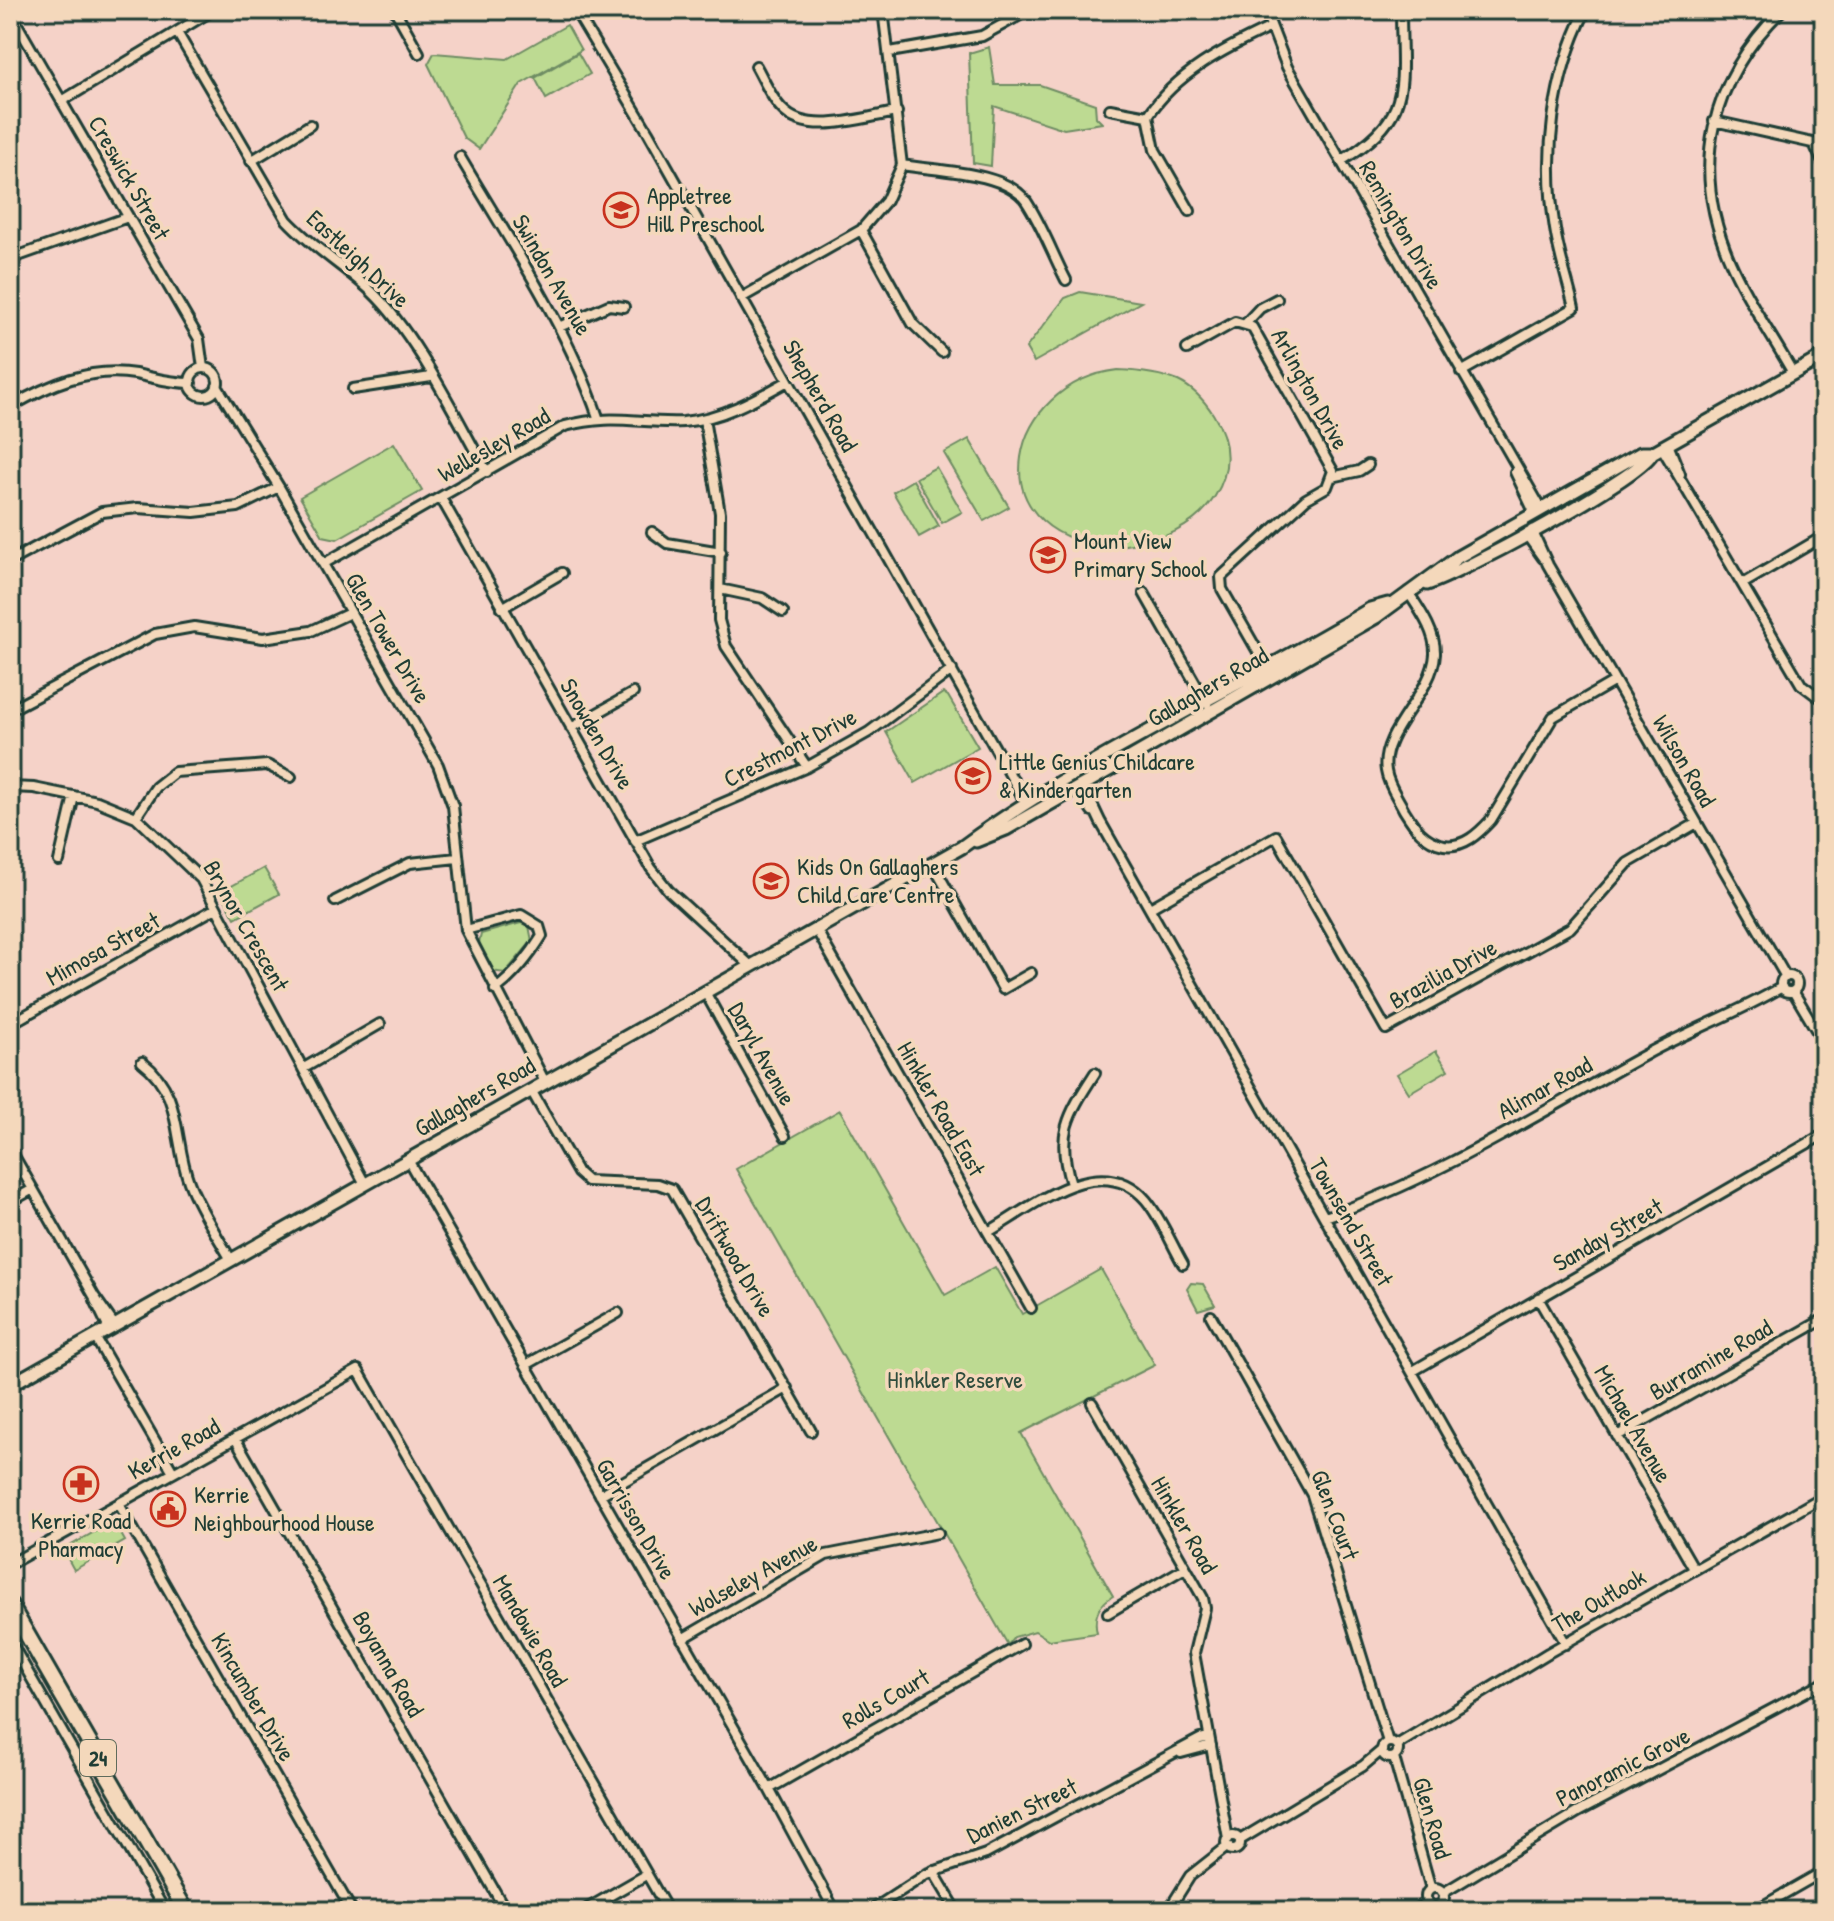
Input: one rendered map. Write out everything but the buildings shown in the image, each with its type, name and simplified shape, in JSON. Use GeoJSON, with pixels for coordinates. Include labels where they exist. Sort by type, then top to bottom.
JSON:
{"type":"FeatureCollection","features":[{"type":"Feature","properties":{"kind":"main road","name":"24"},"geometry":{"type":"LineString","coordinates":[[10,1605],[186,1911]]}},
{"type":"Feature","properties":{"kind":"street"},"geometry":{"type":"LineString","coordinates":[[62,101],[178,34],[213,10]]}},
{"type":"Feature","properties":{"kind":"street"},"geometry":{"type":"LineString","coordinates":[[395,10],[419,53]]}},
{"type":"Feature","properties":{"kind":"street","name":"Shepherd Road"},"geometry":{"type":"LineString","coordinates":[[575,10],[1029,809]]}},
{"type":"Feature","properties":{"kind":"street"},"geometry":{"type":"LineString","coordinates":[[741,298],[861,230],[886,201],[902,165],[883,10]]}},
{"type":"Feature","properties":{"kind":"street"},"geometry":{"type":"LineString","coordinates":[[890,52],[982,36],[1029,10]]}},
{"type":"Feature","properties":{"kind":"street","name":"Remington Drive"},"geometry":{"type":"LineString","coordinates":[[1265,10],[1269,28],[1341,161],[1539,512]]}},
{"type":"Feature","properties":{"kind":"street"},"geometry":{"type":"LineString","coordinates":[[1341,161],[1380,135],[1401,99],[1401,10]]}},
{"type":"Feature","properties":{"kind":"street"},"geometry":{"type":"LineString","coordinates":[[1461,372],[1574,308],[1555,233],[1550,165],[1558,94],[1586,10]]}},
{"type":"Feature","properties":{"kind":"street"},"geometry":{"type":"LineString","coordinates":[[1782,10],[1743,55],[1714,121],[1707,153],[1720,236],[1731,264],[1793,373]]}},
{"type":"Feature","properties":{"kind":"street","name":"Creswick Street"},"geometry":{"type":"LineString","coordinates":[[10,12],[199,339],[203,368]]}},
{"type":"Feature","properties":{"kind":"street"},"geometry":{"type":"LineString","coordinates":[[1190,211],[1155,150],[1148,116],[1163,93],[1180,78],[1269,28]]}},
{"type":"Feature","properties":{"kind":"street","name":"Eastleigh Drive"},"geometry":{"type":"LineString","coordinates":[[178,34],[287,220],[309,243],[379,300],[404,330],[487,472]]}},
{"type":"Feature","properties":{"kind":"street"},"geometry":{"type":"LineString","coordinates":[[756,66],[781,109],[797,121],[819,123],[897,112]]}},
{"type":"Feature","properties":{"kind":"street"},"geometry":{"type":"LineString","coordinates":[[1110,109],[1148,116]]}},
{"type":"Feature","properties":{"kind":"street"},"geometry":{"type":"LineString","coordinates":[[1714,121],[1817,144]]}},
{"type":"Feature","properties":{"kind":"street"},"geometry":{"type":"LineString","coordinates":[[251,161],[310,125]]}},
{"type":"Feature","properties":{"kind":"street"},"geometry":{"type":"LineString","coordinates":[[1824,136],[1817,144],[1816,154],[1824,165]]}},
{"type":"Feature","properties":{"kind":"street","name":"Swindon Avenue"},"geometry":{"type":"LineString","coordinates":[[460,157],[581,368],[598,417]]}},
{"type":"Feature","properties":{"kind":"street"},"geometry":{"type":"LineString","coordinates":[[902,165],[991,180],[1015,189],[1026,201],[1066,280]]}},
{"type":"Feature","properties":{"kind":"street"},"geometry":{"type":"LineString","coordinates":[[10,259],[128,217]]}},
{"type":"Feature","properties":{"kind":"street"},"geometry":{"type":"LineString","coordinates":[[861,230],[913,324],[942,352]]}},
{"type":"Feature","properties":{"kind":"street","name":"Arlington Drive"},"geometry":{"type":"LineString","coordinates":[[1246,323],[1260,308],[1277,299]]}},
{"type":"Feature","properties":{"kind":"street"},"geometry":{"type":"LineString","coordinates":[[559,327],[609,305],[624,307]]}},
{"type":"Feature","properties":{"kind":"street","name":"Arlington Drive"},"geometry":{"type":"LineString","coordinates":[[1187,349],[1235,322],[1252,327],[1333,471],[1327,487],[1306,499],[1221,577],[1222,589],[1269,672]]}},
{"type":"Feature","properties":{"kind":"street","name":"Gallaghers Road"},"geometry":{"type":"LineString","coordinates":[[10,1385],[989,832],[1269,672],[1370,609],[1388,604],[1453,567],[1523,521],[1641,453],[1661,448],[1824,356]]}},
{"type":"Feature","properties":{"kind":"street"},"geometry":{"type":"LineString","coordinates":[[203,368],[215,373],[217,386],[211,394],[201,395],[191,383],[193,374],[203,368]]}},
{"type":"Feature","properties":{"kind":"street"},"geometry":{"type":"LineString","coordinates":[[10,407],[64,380],[100,373],[134,374],[165,383],[191,383]]}},
{"type":"Feature","properties":{"kind":"street"},"geometry":{"type":"LineString","coordinates":[[353,389],[431,377]]}},
{"type":"Feature","properties":{"kind":"street","name":"Wellesley Road"},"geometry":{"type":"LineString","coordinates":[[323,564],[565,426],[598,417],[682,422],[704,419],[741,406],[788,381]]}},
{"type":"Feature","properties":{"kind":"street","name":"Glen Tower Drive"},"geometry":{"type":"LineString","coordinates":[[217,386],[279,487],[438,765],[453,806],[466,930],[545,1082]]}},
{"type":"Feature","properties":{"kind":"street"},"geometry":{"type":"LineString","coordinates":[[704,419],[720,513],[719,620],[726,646],[807,767]]}},
{"type":"Feature","properties":{"kind":"street"},"geometry":{"type":"LineString","coordinates":[[1661,448],[1680,474],[1801,684],[1808,691],[1824,695]]}},
{"type":"Feature","properties":{"kind":"street","name":"Gallaghers Road"},"geometry":{"type":"LineString","coordinates":[[1453,567],[1545,523],[1648,463],[1661,448]]}},
{"type":"Feature","properties":{"kind":"street","name":"Remington Drive"},"geometry":{"type":"LineString","coordinates":[[1509,456],[1533,489],[1539,512]]}},
{"type":"Feature","properties":{"kind":"street","name":"Arlington Drive"},"geometry":{"type":"LineString","coordinates":[[1332,477],[1359,471],[1368,465]]}},
{"type":"Feature","properties":{"kind":"street"},"geometry":{"type":"LineString","coordinates":[[10,561],[102,512],[138,508],[194,512],[238,507],[279,487]]}},
{"type":"Feature","properties":{"kind":"street"},"geometry":{"type":"LineString","coordinates":[[1533,489],[1545,500],[1555,503]]}},
{"type":"Feature","properties":{"kind":"street","name":"Snowden Drive"},"geometry":{"type":"LineString","coordinates":[[441,498],[635,841],[669,891],[751,966]]}},
{"type":"Feature","properties":{"kind":"street"},"geometry":{"type":"LineString","coordinates":[[1539,512],[1545,523]]}},
{"type":"Feature","properties":{"kind":"street"},"geometry":{"type":"LineString","coordinates":[[1523,521],[1529,532]]}},
{"type":"Feature","properties":{"kind":"street"},"geometry":{"type":"LineString","coordinates":[[652,532],[667,543],[721,552]]}},
{"type":"Feature","properties":{"kind":"street","name":"Wilson Road"},"geometry":{"type":"LineString","coordinates":[[1529,532],[1786,977],[1797,982],[1793,991]]}},
{"type":"Feature","properties":{"kind":"street"},"geometry":{"type":"LineString","coordinates":[[1744,583],[1824,536]]}},
{"type":"Feature","properties":{"kind":"street"},"geometry":{"type":"LineString","coordinates":[[502,608],[562,573]]}},
{"type":"Feature","properties":{"kind":"street"},"geometry":{"type":"LineString","coordinates":[[1421,585],[1435,649],[1433,666],[1386,752],[1386,771],[1417,831],[1429,839],[1445,845],[1460,843],[1478,835],[1491,820],[1553,717],[1615,681]]}},
{"type":"Feature","properties":{"kind":"street"},"geometry":{"type":"LineString","coordinates":[[720,589],[762,598],[783,612]]}},
{"type":"Feature","properties":{"kind":"street"},"geometry":{"type":"LineString","coordinates":[[1144,593],[1208,706]]}},
{"type":"Feature","properties":{"kind":"street"},"geometry":{"type":"LineString","coordinates":[[10,710],[155,634],[194,627],[263,638],[311,631],[350,613]]}},
{"type":"Feature","properties":{"kind":"street","name":"Crestmont Drive"},"geometry":{"type":"LineString","coordinates":[[635,841],[807,767],[869,732],[952,670]]}},
{"type":"Feature","properties":{"kind":"street"},"geometry":{"type":"LineString","coordinates":[[571,728],[633,693]]}},
{"type":"Feature","properties":{"kind":"street","name":"Gallaghers Road"},"geometry":{"type":"LineString","coordinates":[[1029,809],[1080,786],[1208,706]]}},
{"type":"Feature","properties":{"kind":"street"},"geometry":{"type":"LineString","coordinates":[[136,817],[156,787],[175,772],[267,765],[291,777]]}},
{"type":"Feature","properties":{"kind":"street","name":"Townsend Street"},"geometry":{"type":"LineString","coordinates":[[1080,786],[1566,1644]]}},
{"type":"Feature","properties":{"kind":"street","name":"Brynor Crescent"},"geometry":{"type":"LineString","coordinates":[[10,787],[97,801],[136,817],[201,879],[365,1184]]}},
{"type":"Feature","properties":{"kind":"street"},"geometry":{"type":"LineString","coordinates":[[59,861],[74,796]]}},
{"type":"Feature","properties":{"kind":"street","name":"Brazilia Drive"},"geometry":{"type":"LineString","coordinates":[[1150,908],[1276,836],[1386,1029],[1570,928],[1628,863],[1697,823]]}},
{"type":"Feature","properties":{"kind":"street"},"geometry":{"type":"LineString","coordinates":[[335,901],[410,863],[457,858]]}},
{"type":"Feature","properties":{"kind":"street"},"geometry":{"type":"LineString","coordinates":[[932,863],[1003,989],[1031,973]]}},
{"type":"Feature","properties":{"kind":"street","name":"Mimosa Street"},"geometry":{"type":"LineString","coordinates":[[10,1024],[216,908]]}},
{"type":"Feature","properties":{"kind":"street"},"geometry":{"type":"LineString","coordinates":[[466,930],[521,915],[539,926],[542,936],[538,943],[513,976],[495,990]]}},
{"type":"Feature","properties":{"kind":"street","name":"Hinkler Road East"},"geometry":{"type":"LineString","coordinates":[[816,929],[1031,1308]]}},
{"type":"Feature","properties":{"kind":"street"},"geometry":{"type":"LineString","coordinates":[[1786,977],[1782,987],[1793,991],[1824,1043]]}},
{"type":"Feature","properties":{"kind":"street","name":"Alimar Road"},"geometry":{"type":"LineString","coordinates":[[1325,1217],[1429,1176],[1646,1054],[1725,1018],[1782,987]]}},
{"type":"Feature","properties":{"kind":"street","name":"Daryl Avenue"},"geometry":{"type":"LineString","coordinates":[[705,992],[785,1136]]}},
{"type":"Feature","properties":{"kind":"street"},"geometry":{"type":"LineString","coordinates":[[304,1068],[380,1024]]}},
{"type":"Feature","properties":{"kind":"street"},"geometry":{"type":"LineString","coordinates":[[142,1062],[159,1075],[176,1113],[187,1179],[231,1260]]}},
{"type":"Feature","properties":{"kind":"street"},"geometry":{"type":"LineString","coordinates":[[1071,1184],[1061,1153],[1071,1111],[1095,1073]]}},
{"type":"Feature","properties":{"kind":"street","name":"Driftwood Drive"},"geometry":{"type":"LineString","coordinates":[[531,1090],[578,1173],[587,1181],[658,1184],[672,1189],[811,1431]]}},
{"type":"Feature","properties":{"kind":"street","name":"Sanday Street"},"geometry":{"type":"LineString","coordinates":[[1413,1371],[1824,1134]]}},
{"type":"Feature","properties":{"kind":"street"},"geometry":{"type":"LineString","coordinates":[[10,1149],[112,1328]]}},
{"type":"Feature","properties":{"kind":"street","name":"Garrisson Drive"},"geometry":{"type":"LineString","coordinates":[[408,1160],[769,1789],[835,1911]]}},
{"type":"Feature","properties":{"kind":"street"},"geometry":{"type":"LineString","coordinates":[[988,1232],[1071,1184],[1102,1177],[1129,1184],[1147,1202],[1183,1264]]}},
{"type":"Feature","properties":{"kind":"street"},"geometry":{"type":"LineString","coordinates":[[10,1202],[33,1189]]}},
{"type":"Feature","properties":{"kind":"street","name":"Michael Avenue"},"geometry":{"type":"LineString","coordinates":[[1538,1298],[1694,1569]]}},
{"type":"Feature","properties":{"kind":"street"},"geometry":{"type":"LineString","coordinates":[[526,1365],[618,1313]]}},
{"type":"Feature","properties":{"kind":"street","name":"Glen Court"},"geometry":{"type":"LineString","coordinates":[[1211,1316],[1312,1495],[1391,1758]]}},
{"type":"Feature","properties":{"kind":"street","name":"Burramine Road"},"geometry":{"type":"LineString","coordinates":[[1617,1436],[1824,1319]]}},
{"type":"Feature","properties":{"kind":"street"},"geometry":{"type":"LineString","coordinates":[[95,1337],[173,1472]]}},
{"type":"Feature","properties":{"kind":"street","name":"Kerrie Road"},"geometry":{"type":"LineString","coordinates":[[10,1564],[358,1370]]}},
{"type":"Feature","properties":{"kind":"street","name":"Mandowie Road"},"geometry":{"type":"LineString","coordinates":[[358,1370],[668,1911]]}},
{"type":"Feature","properties":{"kind":"street"},"geometry":{"type":"LineString","coordinates":[[600,1495],[787,1388]]}},
{"type":"Feature","properties":{"kind":"street","name":"Hinkler Road"},"geometry":{"type":"LineString","coordinates":[[1092,1403],[1205,1608],[1194,1653],[1232,1840]]}},
{"type":"Feature","properties":{"kind":"street","name":"Boyanna Road"},"geometry":{"type":"LineString","coordinates":[[235,1438],[506,1911]]}},
{"type":"Feature","properties":{"kind":"street","name":"The Outlook"},"geometry":{"type":"LineString","coordinates":[[1232,1840],[1824,1496]]}},
{"type":"Feature","properties":{"kind":"street","name":"Kincumber Drive"},"geometry":{"type":"LineString","coordinates":[[119,1504],[352,1911]]}},
{"type":"Feature","properties":{"kind":"street","name":"Wolseley Avenue"},"geometry":{"type":"LineString","coordinates":[[682,1639],[826,1555],[938,1533]]}},
{"type":"Feature","properties":{"kind":"street"},"geometry":{"type":"LineString","coordinates":[[1108,1613],[1185,1568]]}},
{"type":"Feature","properties":{"kind":"street"},"geometry":{"type":"LineString","coordinates":[[10,1641],[165,1911]]}},
{"type":"Feature","properties":{"kind":"street","name":"Rolls Court"},"geometry":{"type":"LineString","coordinates":[[769,1789],[1022,1644]]}},
{"type":"Feature","properties":{"kind":"street","name":"Panoramic Grove"},"geometry":{"type":"LineString","coordinates":[[1443,1893],[1574,1814],[1824,1682]]}},
{"type":"Feature","properties":{"kind":"street","name":"Danien Street"},"geometry":{"type":"LineString","coordinates":[[861,1911],[933,1871],[986,1854],[1176,1755],[1210,1741]]}},
{"type":"Feature","properties":{"kind":"street"},"geometry":{"type":"LineString","coordinates":[[1389,1746],[1398,1753],[1391,1758]]}},
{"type":"Feature","properties":{"kind":"street","name":"The Outlook"},"geometry":{"type":"LineString","coordinates":[[1363,1766],[1391,1758]]}},
{"type":"Feature","properties":{"kind":"street","name":"Glen Road"},"geometry":{"type":"LineString","coordinates":[[1391,1758],[1431,1889]]}},
{"type":"Feature","properties":{"kind":"street"},"geometry":{"type":"LineString","coordinates":[[1168,1911],[1190,1876],[1232,1840]]}},
{"type":"Feature","properties":{"kind":"street"},"geometry":{"type":"LineString","coordinates":[[933,1871],[957,1911]]}},
{"type":"Feature","properties":{"kind":"street"},"geometry":{"type":"LineString","coordinates":[[1754,1911],[1824,1871]]}},
{"type":"Feature","properties":{"kind":"street"},"geometry":{"type":"LineString","coordinates":[[583,1911],[646,1875]]}},
{"type":"Feature","properties":{"kind":"street"},"geometry":{"type":"LineString","coordinates":[[1431,1889],[1443,1893],[1444,1899],[1439,1908],[1428,1902],[1427,1893],[1431,1889]]}},
{"type":"Feature","properties":{"kind":"street","name":"Garrisson Drive"},"geometry":{"type":"LineString","coordinates":[[830,1898],[841,1911]]}},
{"type":"Feature","properties":{"kind":"street","name":"Danien Street"},"geometry":{"type":"LineString","coordinates":[[870,1911],[884,1900]]}},
{"type":"Feature","properties":{"kind":"street"},"geometry":{"type":"LineString","coordinates":[[1413,1911],[1428,1902]]}},
{"type":"Feature","properties":{"kind":"green space"},"geometry":{"type":"Polygon","coordinates":[[[567,25],[581,50],[521,84],[479,149],[464,138],[428,64],[434,53],[507,59],[567,25]]]}},
{"type":"Feature","properties":{"kind":"green space"},"geometry":{"type":"Polygon","coordinates":[[[989,47],[995,85],[1040,85],[1095,104],[1096,117],[1102,123],[1064,129],[994,106],[991,166],[973,163],[969,53],[989,47]]]}},
{"type":"Feature","properties":{"kind":"green space"},"geometry":{"type":"Polygon","coordinates":[[[578,53],[590,74],[546,99],[535,78],[578,53]]]}},
{"type":"Feature","properties":{"kind":"green space"},"geometry":{"type":"Polygon","coordinates":[[[1080,292],[1141,302],[1034,362],[1026,348],[1065,298],[1080,292]]]}},
{"type":"Feature","properties":{"kind":"green space"},"geometry":{"type":"Polygon","coordinates":[[[1118,370],[1164,376],[1193,391],[1213,414],[1223,436],[1227,457],[1224,477],[1215,496],[1185,526],[1143,542],[1107,546],[1064,535],[1036,514],[1022,487],[1021,457],[1031,427],[1051,401],[1081,380],[1118,370]]]}},
{"type":"Feature","properties":{"kind":"green space"},"geometry":{"type":"Polygon","coordinates":[[[969,439],[1009,507],[984,521],[944,453],[969,439]]]}},
{"type":"Feature","properties":{"kind":"green space"},"geometry":{"type":"Polygon","coordinates":[[[394,443],[422,491],[337,539],[323,536],[300,497],[394,443]]]}},
{"type":"Feature","properties":{"kind":"green space"},"geometry":{"type":"Polygon","coordinates":[[[936,467],[962,512],[942,523],[916,478],[936,467]]]}},
{"type":"Feature","properties":{"kind":"green space"},"geometry":{"type":"Polygon","coordinates":[[[913,480],[939,526],[919,537],[893,492],[913,480]]]}},
{"type":"Feature","properties":{"kind":"green space"},"geometry":{"type":"Polygon","coordinates":[[[943,693],[948,696],[978,747],[915,783],[886,732],[943,693]]]}},
{"type":"Feature","properties":{"kind":"green space"},"geometry":{"type":"Polygon","coordinates":[[[264,868],[279,894],[235,918],[221,892],[264,868]]]}},
{"type":"Feature","properties":{"kind":"green space"},"geometry":{"type":"Polygon","coordinates":[[[521,923],[529,926],[532,941],[505,973],[491,971],[479,943],[481,934],[521,923]]]}},
{"type":"Feature","properties":{"kind":"green space"},"geometry":{"type":"Polygon","coordinates":[[[1436,1051],[1448,1070],[1409,1093],[1397,1074],[1436,1051]]]}},
{"type":"Feature","properties":{"kind":"green space","name":"Hinkler Reserve"},"geometry":{"type":"Polygon","coordinates":[[[840,1110],[945,1295],[995,1267],[1022,1314],[1101,1269],[1155,1365],[1021,1433],[1113,1596],[1098,1612],[1097,1633],[1049,1640],[1035,1631],[1014,1637],[1008,1645],[736,1169],[840,1110]]]}},
{"type":"Feature","properties":{"kind":"green space"},"geometry":{"type":"Polygon","coordinates":[[[1191,1283],[1203,1284],[1215,1305],[1198,1310],[1187,1289],[1191,1283]]]}},
{"type":"Feature","properties":{"kind":"green space"},"geometry":{"type":"Polygon","coordinates":[[[110,1523],[116,1525],[125,1541],[74,1570],[63,1550],[110,1523]]]}},
{"type":"Feature","properties":{"kind":"place","name":"Appletree Hill Preschool"},"geometry":{"type":"Point","coordinates":[621,210]}},
{"type":"Feature","properties":{"kind":"place","name":"Mount View Primary School"},"geometry":{"type":"Point","coordinates":[1048,555]}},
{"type":"Feature","properties":{"kind":"place","name":"Little Genius Childcare & Kindergarten"},"geometry":{"type":"Point","coordinates":[973,776]}},
{"type":"Feature","properties":{"kind":"place","name":"Kids On Gallaghers Child Care Centre"},"geometry":{"type":"Point","coordinates":[771,881]}},
{"type":"Feature","properties":{"kind":"place","name":"Kerrie Road Pharmacy"},"geometry":{"type":"Point","coordinates":[81,1484]}},
{"type":"Feature","properties":{"kind":"place","name":"Kerrie Neighbourhood House"},"geometry":{"type":"Point","coordinates":[168,1509]}}]}
